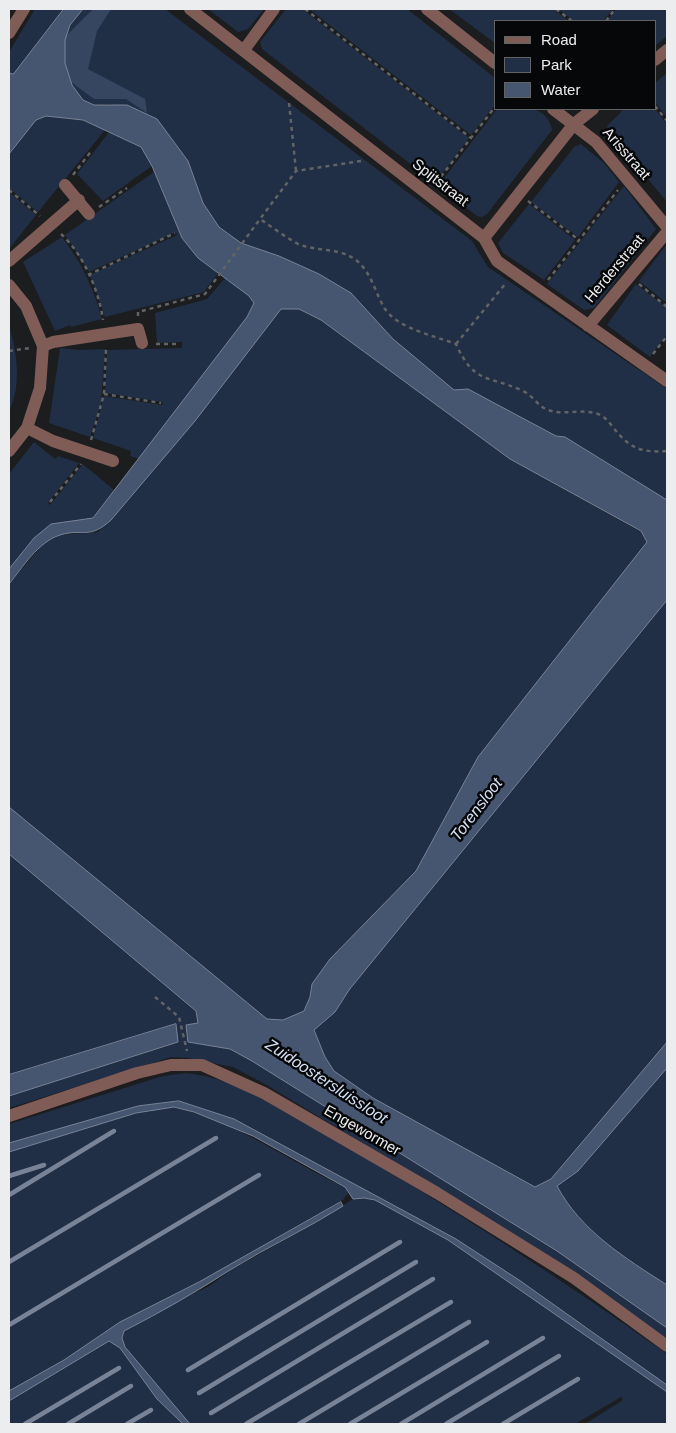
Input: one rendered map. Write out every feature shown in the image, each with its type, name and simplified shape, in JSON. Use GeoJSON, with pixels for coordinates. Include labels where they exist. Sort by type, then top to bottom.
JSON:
{"type":"FeatureCollection","features":[{"type":"Feature","properties":{"kind":"street"},"geometry":{"type":"LineString","coordinates":[[9,34],[24,9]]}},
{"type":"Feature","properties":{"kind":"street","name":"Spijtstraat"},"geometry":{"type":"LineString","coordinates":[[190,9],[484,238],[498,261],[667,381]]}},
{"type":"Feature","properties":{"kind":"street"},"geometry":{"type":"LineString","coordinates":[[244,50],[274,9]]}},
{"type":"Feature","properties":{"kind":"street"},"geometry":{"type":"LineString","coordinates":[[427,9],[493,61]]}},
{"type":"Feature","properties":{"kind":"street"},"geometry":{"type":"LineString","coordinates":[[656,59],[667,50]]}},
{"type":"Feature","properties":{"kind":"street","name":"Arisstraat"},"geometry":{"type":"LineString","coordinates":[[555,110],[596,142],[667,227]]}},
{"type":"Feature","properties":{"kind":"street"},"geometry":{"type":"LineString","coordinates":[[484,238],[574,124],[592,110]]}},
{"type":"Feature","properties":{"kind":"street"},"geometry":{"type":"LineString","coordinates":[[65,185],[89,214]]}},
{"type":"Feature","properties":{"kind":"street"},"geometry":{"type":"LineString","coordinates":[[9,261],[79,200]]}},
{"type":"Feature","properties":{"kind":"street","name":"Herderstraat"},"geometry":{"type":"LineString","coordinates":[[588,326],[631,278],[667,232]]}},
{"type":"Feature","properties":{"kind":"street"},"geometry":{"type":"LineString","coordinates":[[9,285],[26,306],[43,346],[40,388],[27,428],[9,451]]}},
{"type":"Feature","properties":{"kind":"street"},"geometry":{"type":"LineString","coordinates":[[43,346],[138,323],[142,343]]}},
{"type":"Feature","properties":{"kind":"street"},"geometry":{"type":"LineString","coordinates":[[27,428],[53,441],[113,461]]}},
{"type":"Feature","properties":{"kind":"street","name":"Engewormer"},"geometry":{"type":"LineString","coordinates":[[9,1116],[137,1073],[171,1065],[202,1065],[264,1092],[437,1194],[574,1278],[667,1346]]}},
{"type":"Feature","properties":{"kind":"path"},"geometry":{"type":"LineString","coordinates":[[305,9],[471,138]]}},
{"type":"Feature","properties":{"kind":"path"},"geometry":{"type":"LineString","coordinates":[[556,9],[571,20]]}},
{"type":"Feature","properties":{"kind":"path"},"geometry":{"type":"LineString","coordinates":[[607,20],[615,9]]}},
{"type":"Feature","properties":{"kind":"path"},"geometry":{"type":"LineString","coordinates":[[138,323],[138,312],[205,294],[296,171],[288,95],[292,88]]}},
{"type":"Feature","properties":{"kind":"path"},"geometry":{"type":"LineString","coordinates":[[656,107],[667,122]]}},
{"type":"Feature","properties":{"kind":"path"},"geometry":{"type":"LineString","coordinates":[[428,194],[493,110]]}},
{"type":"Feature","properties":{"kind":"path"},"geometry":{"type":"LineString","coordinates":[[65,185],[92,150]]}},
{"type":"Feature","properties":{"kind":"path"},"geometry":{"type":"LineString","coordinates":[[296,171],[374,159],[378,154]]}},
{"type":"Feature","properties":{"kind":"path"},"geometry":{"type":"LineString","coordinates":[[539,291],[626,178]]}},
{"type":"Feature","properties":{"kind":"path"},"geometry":{"type":"LineString","coordinates":[[89,214],[127,188]]}},
{"type":"Feature","properties":{"kind":"path"},"geometry":{"type":"LineString","coordinates":[[519,194],[579,240]]}},
{"type":"Feature","properties":{"kind":"path"},"geometry":{"type":"LineString","coordinates":[[260,219],[299,244],[334,250],[356,260],[368,273],[386,310],[396,319],[456,344],[475,373],[489,380],[522,390],[547,410],[600,414],[625,443],[646,450],[667,451]]}},
{"type":"Feature","properties":{"kind":"path"},"geometry":{"type":"LineString","coordinates":[[88,275],[175,233]]}},
{"type":"Feature","properties":{"kind":"path"},"geometry":{"type":"LineString","coordinates":[[456,344],[514,272]]}},
{"type":"Feature","properties":{"kind":"path"},"geometry":{"type":"LineString","coordinates":[[631,278],[667,307]]}},
{"type":"Feature","properties":{"kind":"path"},"geometry":{"type":"LineString","coordinates":[[644,366],[667,336]]}},
{"type":"Feature","properties":{"kind":"path"},"geometry":{"type":"LineString","coordinates":[[142,343],[180,344]]}},
{"type":"Feature","properties":{"kind":"path"},"geometry":{"type":"LineString","coordinates":[[9,351],[43,346]]}},
{"type":"Feature","properties":{"kind":"path"},"geometry":{"type":"LineString","coordinates":[[104,394],[161,403]]}},
{"type":"Feature","properties":{"kind":"path"},"geometry":{"type":"LineString","coordinates":[[155,997],[179,1017],[189,1064]]}},
{"type":"Feature","properties":{"kind":"green space"},"geometry":{"type":"Polygon","coordinates":[[[35,9],[64,9],[13,74],[9,73],[9,52],[35,9]]]}},
{"type":"Feature","properties":{"kind":"green space"},"geometry":{"type":"Polygon","coordinates":[[[83,9],[165,9],[472,241],[488,267],[667,389],[667,500],[565,437],[556,436],[490,401],[454,391],[393,339],[351,293],[319,274],[279,256],[241,243],[219,227],[203,203],[188,161],[110,104],[94,105],[83,100],[72,85],[65,63],[65,40],[70,25],[83,9]]]}},
{"type":"Feature","properties":{"kind":"green space"},"geometry":{"type":"Polygon","coordinates":[[[208,9],[264,9],[248,29],[238,32],[208,9]]]}},
{"type":"Feature","properties":{"kind":"green space"},"geometry":{"type":"Polygon","coordinates":[[[286,9],[302,9],[469,138],[435,183],[262,49],[260,42],[286,9]]]}},
{"type":"Feature","properties":{"kind":"green space"},"geometry":{"type":"Polygon","coordinates":[[[309,9],[407,9],[493,76],[493,108],[471,135],[309,9]]]}},
{"type":"Feature","properties":{"kind":"green space"},"geometry":{"type":"Polygon","coordinates":[[[449,9],[553,9],[568,20],[493,20],[493,42],[449,9]]]}},
{"type":"Feature","properties":{"kind":"green space"},"geometry":{"type":"Polygon","coordinates":[[[558,9],[613,9],[604,20],[573,20],[558,9]]]}},
{"type":"Feature","properties":{"kind":"green space"},"geometry":{"type":"Polygon","coordinates":[[[616,9],[667,9],[667,36],[656,45],[656,20],[608,20],[616,9]]]}},
{"type":"Feature","properties":{"kind":"green space"},"geometry":{"type":"Polygon","coordinates":[[[667,73],[667,118],[656,103],[656,82],[667,73]]]}},
{"type":"Feature","properties":{"kind":"green space"},"geometry":{"type":"Polygon","coordinates":[[[496,110],[534,110],[544,115],[549,121],[552,130],[487,214],[482,217],[477,216],[438,186],[496,110]]]}},
{"type":"Feature","properties":{"kind":"green space"},"geometry":{"type":"Polygon","coordinates":[[[623,110],[656,110],[667,124],[667,202],[608,131],[607,126],[623,110]]]}},
{"type":"Feature","properties":{"kind":"green space"},"geometry":{"type":"Polygon","coordinates":[[[46,116],[83,120],[105,130],[38,212],[9,188],[9,154],[36,120],[46,116]]]}},
{"type":"Feature","properties":{"kind":"green space"},"geometry":{"type":"Polygon","coordinates":[[[109,132],[141,147],[152,166],[103,201],[77,174],[109,132]]]}},
{"type":"Feature","properties":{"kind":"green space"},"geometry":{"type":"Polygon","coordinates":[[[581,144],[605,164],[619,182],[578,237],[531,202],[574,147],[581,144]]]}},
{"type":"Feature","properties":{"kind":"green space"},"geometry":{"type":"Polygon","coordinates":[[[154,172],[182,238],[198,258],[218,273],[204,292],[105,317],[90,275],[177,235],[176,232],[89,272],[65,235],[154,172]]]}},
{"type":"Feature","properties":{"kind":"green space"},"geometry":{"type":"Polygon","coordinates":[[[624,186],[656,229],[594,308],[584,310],[547,284],[624,186]]]}},
{"type":"Feature","properties":{"kind":"green space"},"geometry":{"type":"Polygon","coordinates":[[[9,192],[36,215],[9,249],[9,192]]]}},
{"type":"Feature","properties":{"kind":"green space"},"geometry":{"type":"Polygon","coordinates":[[[529,204],[575,240],[544,280],[503,253],[498,243],[529,204]]]}},
{"type":"Feature","properties":{"kind":"green space"},"geometry":{"type":"Polygon","coordinates":[[[62,237],[86,276],[102,319],[71,327],[70,325],[55,331],[23,262],[62,237]]]}},
{"type":"Feature","properties":{"kind":"green space"},"geometry":{"type":"Polygon","coordinates":[[[667,244],[667,303],[639,281],[667,244]]]}},
{"type":"Feature","properties":{"kind":"green space"},"geometry":{"type":"Polygon","coordinates":[[[225,278],[249,296],[254,303],[247,317],[139,459],[130,456],[131,451],[93,438],[104,396],[162,405],[163,402],[105,393],[107,350],[182,348],[182,342],[157,343],[155,313],[207,299],[225,278]]]}},
{"type":"Feature","properties":{"kind":"green space"},"geometry":{"type":"Polygon","coordinates":[[[636,284],[667,308],[667,334],[650,357],[607,325],[636,284]]]}},
{"type":"Feature","properties":{"kind":"green space"},"geometry":{"type":"Polygon","coordinates":[[[281,309],[299,309],[321,320],[510,459],[641,532],[647,542],[478,757],[416,871],[330,959],[312,984],[310,997],[304,1011],[283,1020],[267,1019],[9,807],[9,584],[44,543],[60,535],[98,532],[281,309]]]}},
{"type":"Feature","properties":{"kind":"green space"},"geometry":{"type":"Polygon","coordinates":[[[9,326],[16,357],[17,380],[16,391],[9,411],[9,326]]]}},
{"type":"Feature","properties":{"kind":"green space"},"geometry":{"type":"Polygon","coordinates":[[[60,348],[79,350],[105,349],[101,404],[90,437],[49,423],[60,348]]]}},
{"type":"Feature","properties":{"kind":"green space"},"geometry":{"type":"Polygon","coordinates":[[[34,442],[55,459],[58,456],[79,463],[48,503],[50,505],[83,464],[114,490],[93,518],[51,524],[34,538],[9,569],[9,474],[34,442]]]}},
{"type":"Feature","properties":{"kind":"green space"},"geometry":{"type":"Polygon","coordinates":[[[667,600],[667,1042],[551,1179],[535,1187],[373,1098],[334,1071],[325,1057],[314,1030],[335,1012],[349,990],[667,600]]]}},
{"type":"Feature","properties":{"kind":"green space"},"geometry":{"type":"Polygon","coordinates":[[[9,854],[196,1011],[198,1023],[188,1042],[230,1049],[252,1061],[557,1251],[667,1328],[667,1339],[502,1228],[265,1084],[233,1067],[188,1058],[171,1057],[9,1108],[9,1096],[177,1043],[176,1024],[9,1075],[9,854]]]}},
{"type":"Feature","properties":{"kind":"green space"},"geometry":{"type":"Polygon","coordinates":[[[667,1068],[667,1285],[620,1254],[591,1230],[567,1202],[557,1186],[578,1171],[667,1068]]]}},
{"type":"Feature","properties":{"kind":"green space"},"geometry":{"type":"Polygon","coordinates":[[[186,1073],[207,1077],[247,1090],[285,1110],[506,1245],[667,1354],[667,1385],[579,1322],[456,1239],[234,1119],[179,1101],[138,1106],[9,1143],[9,1124],[163,1076],[186,1073]]]}},
{"type":"Feature","properties":{"kind":"green space"},"geometry":{"type":"Polygon","coordinates":[[[174,1107],[197,1113],[261,1142],[345,1187],[348,1193],[343,1200],[323,1212],[199,1282],[120,1322],[64,1360],[9,1391],[9,1152],[136,1113],[174,1107]]]}},
{"type":"Feature","properties":{"kind":"green space"},"geometry":{"type":"Polygon","coordinates":[[[353,1199],[375,1200],[448,1240],[652,1380],[667,1392],[667,1424],[585,1424],[623,1400],[621,1397],[575,1424],[190,1424],[125,1347],[122,1338],[124,1331],[182,1298],[208,1287],[231,1270],[317,1222],[353,1199]]]}},
{"type":"Feature","properties":{"kind":"green space"},"geometry":{"type":"Polygon","coordinates":[[[109,1341],[120,1348],[157,1399],[183,1424],[9,1424],[9,1401],[109,1341]]]}},
{"type":"Feature","properties":{"kind":"shaded area"},"geometry":{"type":"Polygon","coordinates":[[[93,9],[111,9],[97,31],[88,69],[145,99],[147,113],[126,99],[94,99],[67,79],[61,41],[93,9]]]}},
{"type":"Feature","properties":{"kind":"water"},"geometry":{"type":"Polygon","coordinates":[[[64,9],[83,9],[70,25],[65,40],[65,63],[72,85],[83,100],[94,105],[127,105],[157,119],[188,161],[203,203],[219,227],[241,243],[279,256],[319,274],[351,293],[393,339],[454,390],[468,389],[556,436],[565,437],[667,500],[667,600],[349,990],[335,1012],[314,1030],[325,1057],[334,1071],[373,1098],[535,1187],[551,1179],[667,1042],[667,1068],[578,1171],[557,1186],[578,1217],[591,1230],[620,1254],[667,1285],[667,1328],[557,1251],[252,1061],[230,1049],[188,1042],[186,1025],[198,1023],[196,1011],[9,854],[9,807],[267,1019],[283,1020],[304,1011],[310,997],[312,984],[330,959],[416,871],[478,757],[647,542],[641,531],[510,459],[321,320],[299,309],[281,309],[195,421],[111,520],[92,532],[68,533],[52,538],[31,556],[9,584],[9,569],[34,538],[51,524],[93,518],[247,317],[254,303],[249,296],[198,258],[182,238],[152,166],[141,147],[83,120],[46,116],[36,120],[9,154],[9,73],[13,74],[64,9]]]}},
{"type":"Feature","properties":{"kind":"water"},"geometry":{"type":"Polygon","coordinates":[[[176,1024],[178,1042],[9,1096],[9,1075],[176,1024]]]}},
{"type":"Feature","properties":{"kind":"water"},"geometry":{"type":"Polygon","coordinates":[[[179,1101],[234,1119],[456,1239],[519,1280],[667,1385],[667,1392],[448,1240],[375,1200],[353,1199],[345,1187],[253,1136],[194,1112],[174,1107],[136,1113],[9,1152],[9,1143],[138,1106],[179,1101]]]}},
{"type":"Feature","properties":{"kind":"water"},"geometry":{"type":"Polygon","coordinates":[[[341,1202],[343,1206],[178,1302],[124,1331],[122,1338],[125,1347],[190,1424],[183,1424],[157,1399],[120,1348],[109,1341],[9,1401],[9,1391],[64,1360],[120,1322],[199,1282],[341,1202]]]}},
{"type":"Feature","properties":{"kind":"waterway"},"geometry":{"type":"LineString","coordinates":[[9,1195],[114,1131]]}},
{"type":"Feature","properties":{"kind":"waterway"},"geometry":{"type":"LineString","coordinates":[[9,1262],[216,1138]]}},
{"type":"Feature","properties":{"kind":"waterway"},"geometry":{"type":"LineString","coordinates":[[9,1176],[44,1165]]}},
{"type":"Feature","properties":{"kind":"waterway"},"geometry":{"type":"LineString","coordinates":[[9,1325],[259,1175]]}},
{"type":"Feature","properties":{"kind":"waterway"},"geometry":{"type":"LineString","coordinates":[[188,1370],[400,1242]]}},
{"type":"Feature","properties":{"kind":"waterway"},"geometry":{"type":"LineString","coordinates":[[199,1393],[416,1262]]}},
{"type":"Feature","properties":{"kind":"waterway"},"geometry":{"type":"LineString","coordinates":[[211,1413],[433,1279]]}},
{"type":"Feature","properties":{"kind":"waterway"},"geometry":{"type":"LineString","coordinates":[[246,1424],[451,1302]]}},
{"type":"Feature","properties":{"kind":"waterway"},"geometry":{"type":"LineString","coordinates":[[299,1424],[469,1322]]}},
{"type":"Feature","properties":{"kind":"waterway"},"geometry":{"type":"LineString","coordinates":[[401,1424],[543,1338]]}},
{"type":"Feature","properties":{"kind":"waterway"},"geometry":{"type":"LineString","coordinates":[[350,1424],[487,1342]]}},
{"type":"Feature","properties":{"kind":"waterway"},"geometry":{"type":"LineString","coordinates":[[446,1424],[559,1356]]}},
{"type":"Feature","properties":{"kind":"waterway"},"geometry":{"type":"LineString","coordinates":[[25,1424],[119,1368]]}},
{"type":"Feature","properties":{"kind":"waterway"},"geometry":{"type":"LineString","coordinates":[[503,1424],[578,1379]]}},
{"type":"Feature","properties":{"kind":"waterway"},"geometry":{"type":"LineString","coordinates":[[68,1424],[131,1386]]}},
{"type":"Feature","properties":{"kind":"waterway"},"geometry":{"type":"LineString","coordinates":[[127,1424],[151,1410]]}},
{"type":"Feature","properties":{"kind":"water label","name":"Torensloot"},"geometry":{"type":"Point","coordinates":[477,810]}},
{"type":"Feature","properties":{"kind":"water label","name":"Zuidoostersluissloot"},"geometry":{"type":"Point","coordinates":[326,1082]}}]}
